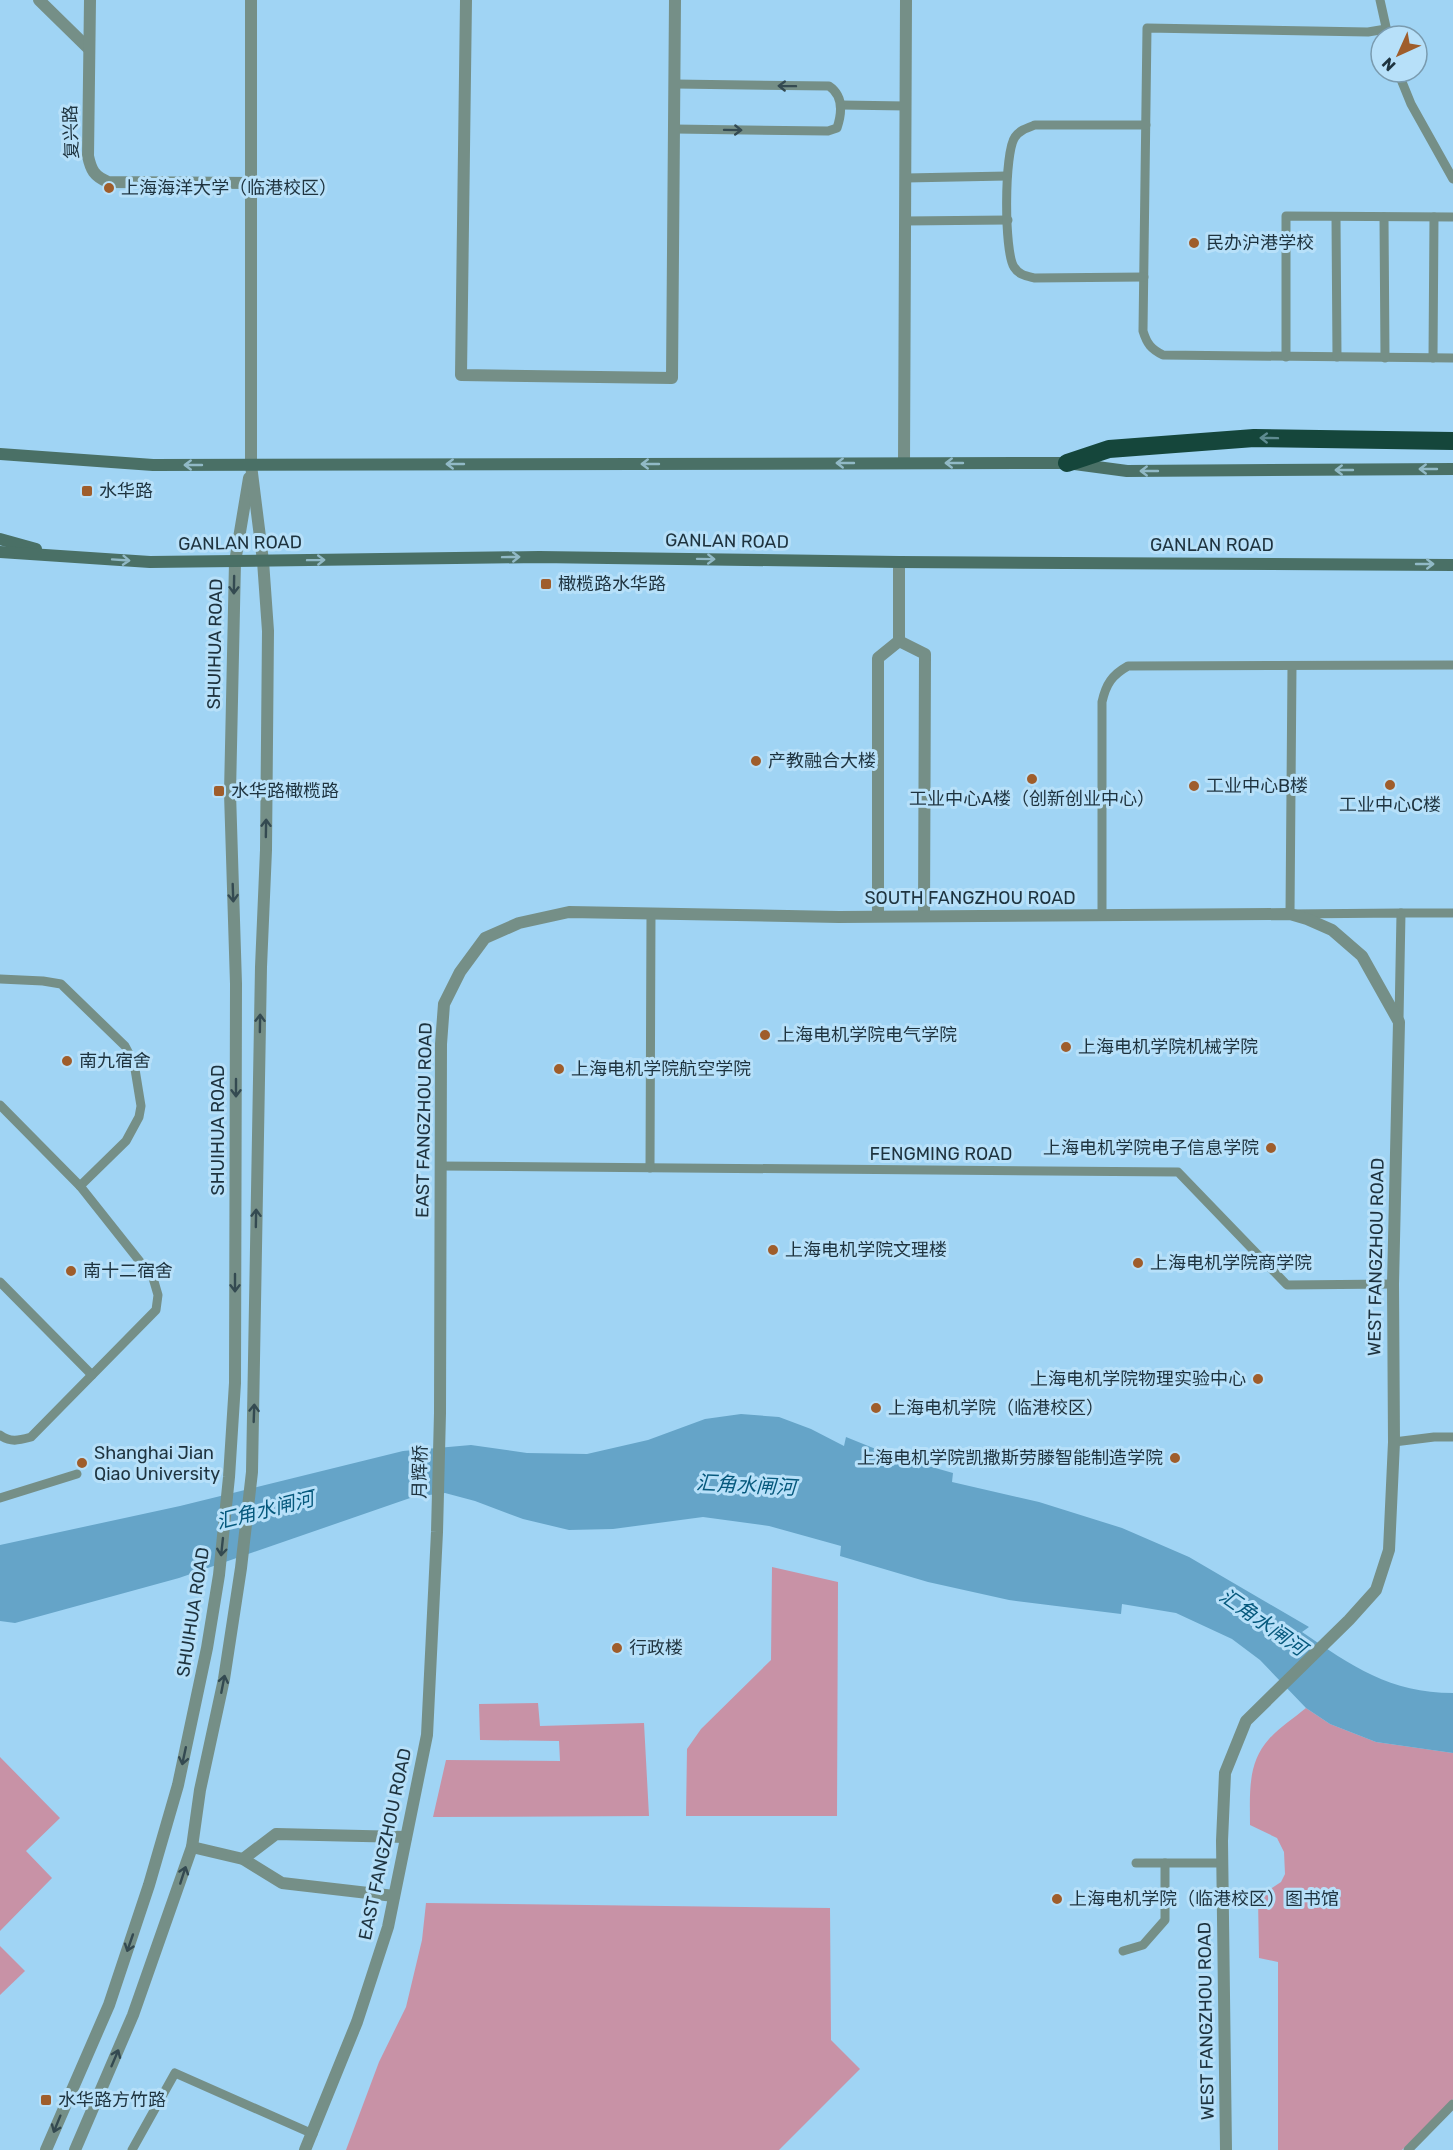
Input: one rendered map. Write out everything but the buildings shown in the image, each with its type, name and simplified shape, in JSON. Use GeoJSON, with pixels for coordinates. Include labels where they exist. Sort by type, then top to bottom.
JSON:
{"type":"FeatureCollection","features":[{"type":"Feature","properties":{"kind":"highway"},"geometry":{"type":"LineString","coordinates":[[1067,463],[1109,449],[1254,438],[1453,441]]}},
{"type":"Feature","properties":{"kind":"main road"},"geometry":{"type":"LineString","coordinates":[[0,454],[153,465],[1067,463],[1127,471],[1453,469]]}},
{"type":"Feature","properties":{"kind":"main road"},"geometry":{"type":"LineString","coordinates":[[0,539],[63,556]]}},
{"type":"Feature","properties":{"kind":"main road","name":"GANLAN ROAD"},"geometry":{"type":"LineString","coordinates":[[0,552],[150,562],[539,557],[899,562],[1453,565]]}},
{"type":"Feature","properties":{"kind":"street"},"geometry":{"type":"LineString","coordinates":[[39,0],[89,49]]}},
{"type":"Feature","properties":{"kind":"street","name":"复兴路"},"geometry":{"type":"LineString","coordinates":[[90,0],[88,156],[91,170],[98,178],[108,182],[252,183]]}},
{"type":"Feature","properties":{"kind":"street"},"geometry":{"type":"LineString","coordinates":[[75,2150],[133,2015],[192,1847],[200,1790],[224,1679],[241,1568],[252,1472],[268,631],[263,561],[251,465],[251,0]]}},
{"type":"Feature","properties":{"kind":"street"},"geometry":{"type":"LineString","coordinates":[[466,0],[461,375],[672,378],[675,0]]}},
{"type":"Feature","properties":{"kind":"street"},"geometry":{"type":"LineString","coordinates":[[904,463],[906,0]]}},
{"type":"Feature","properties":{"kind":"street","name":"SHUIHUA ROAD"},"geometry":{"type":"LineString","coordinates":[[46,2150],[109,2004],[149,1885],[178,1785],[207,1648],[219,1575],[229,1477],[235,1383],[236,984],[230,793],[234,561],[251,465]]}},
{"type":"Feature","properties":{"kind":"street"},"geometry":{"type":"LineString","coordinates":[[899,562],[899,641]]}},
{"type":"Feature","properties":{"kind":"street"},"geometry":{"type":"LineString","coordinates":[[878,915],[878,658],[899,641]]}},
{"type":"Feature","properties":{"kind":"street"},"geometry":{"type":"LineString","coordinates":[[899,641],[925,654],[924,916]]}},
{"type":"Feature","properties":{"kind":"street","name":"EAST FANGZHOU ROAD"},"geometry":{"type":"LineString","coordinates":[[440,1413],[441,1044],[444,1004],[460,972],[485,938],[519,923],[569,912],[651,913]]}},
{"type":"Feature","properties":{"kind":"street","name":"SOUTH FANGZHOU ROAD"},"geometry":{"type":"LineString","coordinates":[[651,913],[838,917],[1290,914]]}},
{"type":"Feature","properties":{"kind":"street"},"geometry":{"type":"LineString","coordinates":[[1290,914],[1332,930],[1362,956],[1399,1022]]}},
{"type":"Feature","properties":{"kind":"street","name":"WEST FANGZHOU ROAD"},"geometry":{"type":"LineString","coordinates":[[1226,2150],[1222,1863],[1225,1773],[1246,1721],[1334,1635],[1376,1590],[1389,1550],[1394,1442],[1393,1284],[1399,1022]]}},
{"type":"Feature","properties":{"kind":"street","name":"月辉桥"},"geometry":{"type":"LineString","coordinates":[[437,1532],[440,1413]]}},
{"type":"Feature","properties":{"kind":"street","name":"EAST FANGZHOU ROAD"},"geometry":{"type":"LineString","coordinates":[[305,2150],[357,2022],[388,1927],[427,1735],[437,1532]]}},
{"type":"Feature","properties":{"kind":"street"},"geometry":{"type":"LineString","coordinates":[[243,1859],[276,1834],[406,1837]]}},
{"type":"Feature","properties":{"kind":"street"},"geometry":{"type":"LineString","coordinates":[[192,1847],[243,1859],[282,1883],[394,1896]]}},
{"type":"Feature","properties":{"kind":"lane"},"geometry":{"type":"LineString","coordinates":[[1380,0],[1385,24]]}},
{"type":"Feature","properties":{"kind":"lane"},"geometry":{"type":"LineString","coordinates":[[1369,32],[1147,28],[1143,331],[1146,342],[1153,350],[1163,355],[1453,358]]}},
{"type":"Feature","properties":{"kind":"lane"},"geometry":{"type":"LineString","coordinates":[[674,129],[828,132],[837,128],[841,105],[836,91],[829,86],[675,84]]}},
{"type":"Feature","properties":{"kind":"lane"},"geometry":{"type":"LineString","coordinates":[[1403,84],[1411,104],[1453,179]]}},
{"type":"Feature","properties":{"kind":"lane"},"geometry":{"type":"LineString","coordinates":[[841,105],[906,106]]}},
{"type":"Feature","properties":{"kind":"lane"},"geometry":{"type":"LineString","coordinates":[[1144,277],[1034,278],[1021,275],[1014,267],[1008,252],[1007,176],[1009,153],[1014,138],[1023,129],[1035,125],[1146,125]]}},
{"type":"Feature","properties":{"kind":"lane"},"geometry":{"type":"LineString","coordinates":[[906,178],[1007,176]]}},
{"type":"Feature","properties":{"kind":"lane"},"geometry":{"type":"LineString","coordinates":[[1286,357],[1286,216],[1453,218]]}},
{"type":"Feature","properties":{"kind":"lane"},"geometry":{"type":"LineString","coordinates":[[1336,217],[1337,357]]}},
{"type":"Feature","properties":{"kind":"lane"},"geometry":{"type":"LineString","coordinates":[[1384,217],[1385,358]]}},
{"type":"Feature","properties":{"kind":"lane"},"geometry":{"type":"LineString","coordinates":[[1433,358],[1434,218]]}},
{"type":"Feature","properties":{"kind":"lane"},"geometry":{"type":"LineString","coordinates":[[905,221],[1008,220]]}},
{"type":"Feature","properties":{"kind":"lane"},"geometry":{"type":"LineString","coordinates":[[1102,915],[1102,702],[1106,684],[1117,672],[1128,666],[1453,665]]}},
{"type":"Feature","properties":{"kind":"lane"},"geometry":{"type":"LineString","coordinates":[[1293,666],[1290,914],[1453,913]]}},
{"type":"Feature","properties":{"kind":"lane"},"geometry":{"type":"LineString","coordinates":[[650,1168],[651,913]]}},
{"type":"Feature","properties":{"kind":"lane"},"geometry":{"type":"LineString","coordinates":[[1399,1022],[1401,913]]}},
{"type":"Feature","properties":{"kind":"lane"},"geometry":{"type":"LineString","coordinates":[[0,979],[61,984],[125,1046],[134,1063],[141,1106],[139,1117],[126,1141],[80,1186]]}},
{"type":"Feature","properties":{"kind":"lane"},"geometry":{"type":"LineString","coordinates":[[0,1435],[17,1441],[31,1437],[156,1310],[159,1294],[153,1278],[80,1186],[2,1111]]}},
{"type":"Feature","properties":{"kind":"lane","name":"FENGMING ROAD"},"geometry":{"type":"LineString","coordinates":[[440,1166],[1178,1172],[1287,1286],[1393,1284]]}},
{"type":"Feature","properties":{"kind":"lane"},"geometry":{"type":"LineString","coordinates":[[0,1282],[92,1375]]}},
{"type":"Feature","properties":{"kind":"lane"},"geometry":{"type":"LineString","coordinates":[[1394,1442],[1453,1437]]}},
{"type":"Feature","properties":{"kind":"lane"},"geometry":{"type":"LineString","coordinates":[[0,1498],[77,1474]]}},
{"type":"Feature","properties":{"kind":"lane"},"geometry":{"type":"LineString","coordinates":[[1136,1863],[1222,1863]]}},
{"type":"Feature","properties":{"kind":"lane"},"geometry":{"type":"LineString","coordinates":[[1123,1952],[1143,1945],[1165,1920],[1165,1863]]}},
{"type":"Feature","properties":{"kind":"lane"},"geometry":{"type":"LineString","coordinates":[[132,2150],[175,2073],[313,2134]]}},
{"type":"Feature","properties":{"kind":"lane"},"geometry":{"type":"LineString","coordinates":[[1408,2150],[1453,2104]]}},
{"type":"Feature","properties":{"kind":"shaded area"},"geometry":{"type":"Polygon","coordinates":[[[772,1567],[838,1582],[837,1816],[686,1816],[687,1749],[701,1729],[771,1660],[772,1567]]]}},
{"type":"Feature","properties":{"kind":"shaded area"},"geometry":{"type":"Polygon","coordinates":[[[538,1703],[540,1726],[644,1723],[649,1816],[433,1817],[446,1760],[560,1761],[559,1741],[480,1740],[479,1704],[538,1703]]]}},
{"type":"Feature","properties":{"kind":"shaded area"},"geometry":{"type":"Polygon","coordinates":[[[1306,1708],[1330,1724],[1376,1742],[1453,1753],[1453,2099],[1402,2150],[1278,2150],[1278,1962],[1259,1958],[1258,1897],[1281,1882],[1285,1874],[1284,1852],[1277,1838],[1250,1825],[1250,1790],[1253,1769],[1262,1748],[1278,1730],[1306,1708]]]}},
{"type":"Feature","properties":{"kind":"shaded area"},"geometry":{"type":"Polygon","coordinates":[[[0,1757],[60,1818],[26,1851],[52,1878],[0,1931],[0,1757]]]}},
{"type":"Feature","properties":{"kind":"shaded area"},"geometry":{"type":"Polygon","coordinates":[[[426,1903],[830,1908],[831,2040],[860,2069],[779,2150],[346,2150],[379,2062],[406,2007],[422,1940],[426,1903]]]}},
{"type":"Feature","properties":{"kind":"shaded area"},"geometry":{"type":"Polygon","coordinates":[[[0,1946],[25,1971],[0,1995],[0,1946]]]}},
{"type":"Feature","properties":{"kind":"water","name":"汇角水闸河"},"geometry":{"type":"Polygon","coordinates":[[[741,1414],[779,1417],[811,1429],[844,1446],[846,1437],[893,1456],[953,1473],[952,1482],[1039,1502],[1122,1528],[1189,1557],[1309,1627],[1302,1632],[1355,1666],[1391,1683],[1430,1692],[1453,1693],[1453,1753],[1376,1742],[1330,1724],[1306,1708],[1260,1660],[1232,1639],[1176,1613],[1122,1604],[1121,1614],[1009,1600],[928,1582],[840,1556],[841,1546],[769,1526],[703,1517],[613,1529],[569,1530],[523,1519],[475,1501],[445,1493],[413,1497],[179,1578],[15,1623],[0,1621],[0,1545],[180,1506],[403,1451],[471,1445],[527,1453],[587,1454],[648,1440],[705,1419],[741,1414]]]}},
{"type":"Feature","properties":{"kind":"place","name":"上海海洋大学（临港校区）"},"geometry":{"type":"Point","coordinates":[109,188]}},
{"type":"Feature","properties":{"kind":"place","name":"民办沪港学校"},"geometry":{"type":"Point","coordinates":[1194,243]}},
{"type":"Feature","properties":{"kind":"place","name":"水华路"},"geometry":{"type":"Point","coordinates":[87,491]}},
{"type":"Feature","properties":{"kind":"place","name":"橄榄路水华路"},"geometry":{"type":"Point","coordinates":[546,584]}},
{"type":"Feature","properties":{"kind":"place","name":"产教融合大楼"},"geometry":{"type":"Point","coordinates":[756,761]}},
{"type":"Feature","properties":{"kind":"place","name":"工业中心A楼（创新创业中心）"},"geometry":{"type":"Point","coordinates":[1032,779]}},
{"type":"Feature","properties":{"kind":"place","name":"工业中心C楼"},"geometry":{"type":"Point","coordinates":[1390,785]}},
{"type":"Feature","properties":{"kind":"place","name":"工业中心B楼"},"geometry":{"type":"Point","coordinates":[1194,786]}},
{"type":"Feature","properties":{"kind":"place","name":"水华路橄榄路"},"geometry":{"type":"Point","coordinates":[219,791]}},
{"type":"Feature","properties":{"kind":"place","name":"上海电机学院电气学院"},"geometry":{"type":"Point","coordinates":[765,1035]}},
{"type":"Feature","properties":{"kind":"place","name":"上海电机学院机械学院"},"geometry":{"type":"Point","coordinates":[1066,1047]}},
{"type":"Feature","properties":{"kind":"place","name":"南九宿舍"},"geometry":{"type":"Point","coordinates":[67,1061]}},
{"type":"Feature","properties":{"kind":"place","name":"上海电机学院航空学院"},"geometry":{"type":"Point","coordinates":[559,1069]}},
{"type":"Feature","properties":{"kind":"place","name":"上海电机学院电子信息学院"},"geometry":{"type":"Point","coordinates":[1271,1148]}},
{"type":"Feature","properties":{"kind":"place","name":"上海电机学院文理楼"},"geometry":{"type":"Point","coordinates":[773,1250]}},
{"type":"Feature","properties":{"kind":"place","name":"上海电机学院商学院"},"geometry":{"type":"Point","coordinates":[1138,1263]}},
{"type":"Feature","properties":{"kind":"place","name":"南十二宿舍"},"geometry":{"type":"Point","coordinates":[71,1271]}},
{"type":"Feature","properties":{"kind":"place","name":"上海电机学院物理实验中心"},"geometry":{"type":"Point","coordinates":[1258,1379]}},
{"type":"Feature","properties":{"kind":"place","name":"上海电机学院（临港校区）"},"geometry":{"type":"Point","coordinates":[876,1408]}},
{"type":"Feature","properties":{"kind":"place","name":"上海电机学院凯撒斯劳滕智能制造学院"},"geometry":{"type":"Point","coordinates":[1175,1458]}},
{"type":"Feature","properties":{"kind":"place","name":"Shanghai Jian Qiao University"},"geometry":{"type":"Point","coordinates":[82,1463]}},
{"type":"Feature","properties":{"kind":"place","name":"行政楼"},"geometry":{"type":"Point","coordinates":[617,1648]}},
{"type":"Feature","properties":{"kind":"place","name":"上海电机学院（临港校区）图书馆"},"geometry":{"type":"Point","coordinates":[1057,1899]}},
{"type":"Feature","properties":{"kind":"place","name":"水华路方竹路"},"geometry":{"type":"Point","coordinates":[46,2100]}}]}
